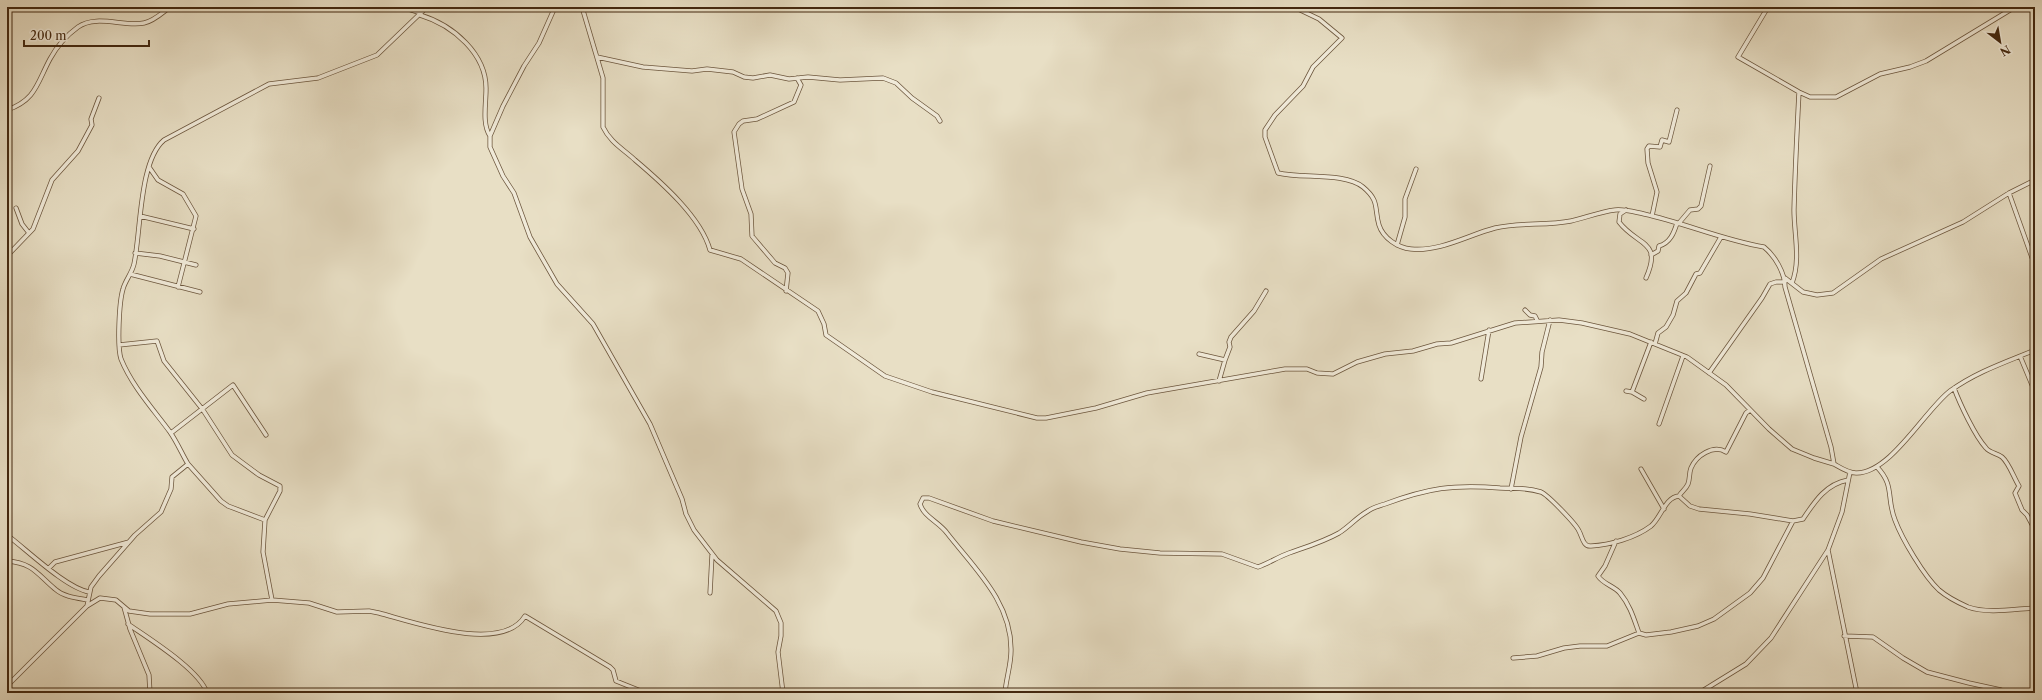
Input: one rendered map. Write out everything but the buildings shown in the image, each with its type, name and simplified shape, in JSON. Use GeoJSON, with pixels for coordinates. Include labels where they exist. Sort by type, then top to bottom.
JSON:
{"type":"FeatureCollection","features":[{"type":"Feature","properties":{"kind":"street"},"geometry":{"type":"LineString","coordinates":[[7,110],[19,105],[30,97],[36,89],[51,58],[63,40],[80,26],[90,22],[143,23],[152,20],[170,7]]}},
{"type":"Feature","properties":{"kind":"street"},"geometry":{"type":"LineString","coordinates":[[332,7],[341,7]]}},
{"type":"Feature","properties":{"kind":"street"},"geometry":{"type":"LineString","coordinates":[[402,7],[421,14],[454,32],[466,43],[482,64],[486,80],[485,114],[487,132],[490,136]]}},
{"type":"Feature","properties":{"kind":"street"},"geometry":{"type":"LineString","coordinates":[[265,520],[228,506],[220,501],[188,464],[171,433],[147,403],[121,358],[119,344],[123,289],[134,265],[140,216],[152,155],[157,145],[172,135],[192,126],[269,84],[318,78],[377,55],[427,7]]}},
{"type":"Feature","properties":{"kind":"street"},"geometry":{"type":"LineString","coordinates":[[555,7],[539,44],[524,66],[490,136],[490,147],[492,154],[514,193],[530,237],[557,284],[593,324],[639,404],[669,468],[689,522],[712,555],[776,611],[781,623],[781,636],[778,652],[783,693]]}},
{"type":"Feature","properties":{"kind":"street"},"geometry":{"type":"LineString","coordinates":[[582,7],[603,78],[603,127],[606,134],[613,142],[658,179],[696,220],[703,231],[710,250],[741,259],[786,291],[818,311],[824,324],[826,335],[885,376],[932,392],[1032,418],[1052,417],[1096,408],[1147,393],[1285,369],[1307,369],[1317,373],[1333,374],[1357,362],[1385,354],[1413,351],[1437,344],[1451,343],[1515,323],[1550,320],[1582,323],[1613,329],[1653,343],[1683,356],[1726,385],[1750,410],[1792,449],[1834,464],[1850,472],[1865,472],[1877,466],[1907,440],[1941,399],[1954,388],[1980,373],[2035,350]]}},
{"type":"Feature","properties":{"kind":"street"},"geometry":{"type":"LineString","coordinates":[[1294,7],[1319,19],[1342,38],[1313,67],[1303,86],[1269,123],[1265,130],[1265,137],[1275,170],[1280,174],[1344,179],[1355,182],[1368,192],[1373,199],[1377,206],[1379,225],[1388,238],[1397,245],[1412,249],[1426,249],[1450,243],[1497,227],[1570,221],[1597,213],[1616,210],[1626,210],[1652,216],[1721,237],[1764,247],[1769,251],[1785,280],[1814,392],[1831,447],[1834,464]]}},
{"type":"Feature","properties":{"kind":"street"},"geometry":{"type":"LineString","coordinates":[[1768,7],[1738,57],[1810,97],[1836,97],[1880,74],[1926,62],[2015,7]]}},
{"type":"Feature","properties":{"kind":"street"},"geometry":{"type":"LineString","coordinates":[[597,57],[643,67],[692,71],[707,69],[733,72],[744,77],[753,78],[770,75],[789,79],[840,80],[883,78],[896,83],[912,98],[937,116],[940,121]]}},
{"type":"Feature","properties":{"kind":"street"},"geometry":{"type":"LineString","coordinates":[[786,291],[788,273],[785,268],[775,263],[752,236],[751,214],[742,189],[734,132],[743,121],[756,119],[794,102],[801,85],[797,78]]}},
{"type":"Feature","properties":{"kind":"street"},"geometry":{"type":"LineString","coordinates":[[1792,283],[1796,271],[1797,253],[1794,211],[1799,92]]}},
{"type":"Feature","properties":{"kind":"street"},"geometry":{"type":"LineString","coordinates":[[7,256],[29,233],[38,219],[52,180],[78,151],[90,132],[92,125],[91,119],[99,98]]}},
{"type":"Feature","properties":{"kind":"street"},"geometry":{"type":"LineString","coordinates":[[1652,216],[1657,192],[1648,163],[1647,149],[1650,146],[1660,147],[1662,140],[1669,142],[1677,110]]}},
{"type":"Feature","properties":{"kind":"street"},"geometry":{"type":"LineString","coordinates":[[1652,254],[1658,251],[1659,246],[1670,239],[1678,223],[1690,210],[1698,209],[1701,206],[1710,166]]}},
{"type":"Feature","properties":{"kind":"street"},"geometry":{"type":"LineString","coordinates":[[149,167],[158,180],[183,194],[196,216],[194,229],[178,287]]}},
{"type":"Feature","properties":{"kind":"street"},"geometry":{"type":"LineString","coordinates":[[1397,245],[1404,217],[1405,199],[1416,169]]}},
{"type":"Feature","properties":{"kind":"street"},"geometry":{"type":"LineString","coordinates":[[1709,373],[1762,298],[1770,284],[1785,280],[1792,283],[1803,292],[1817,295],[1833,293],[1881,258],[1963,222],[2009,193],[2035,180]]}},
{"type":"Feature","properties":{"kind":"street"},"geometry":{"type":"LineString","coordinates":[[2009,193],[2035,266]]}},
{"type":"Feature","properties":{"kind":"street"},"geometry":{"type":"LineString","coordinates":[[16,208],[22,224],[29,233]]}},
{"type":"Feature","properties":{"kind":"street"},"geometry":{"type":"LineString","coordinates":[[1626,210],[1620,214],[1619,222],[1640,241],[1646,243],[1652,254],[1650,268],[1646,278]]}},
{"type":"Feature","properties":{"kind":"street"},"geometry":{"type":"LineString","coordinates":[[140,216],[194,229]]}},
{"type":"Feature","properties":{"kind":"street"},"geometry":{"type":"LineString","coordinates":[[1632,392],[1658,333],[1666,327],[1673,315],[1677,301],[1686,294],[1696,274],[1700,273],[1721,237]]}},
{"type":"Feature","properties":{"kind":"street"},"geometry":{"type":"LineString","coordinates":[[135,253],[196,265]]}},
{"type":"Feature","properties":{"kind":"street"},"geometry":{"type":"LineString","coordinates":[[130,274],[200,292]]}},
{"type":"Feature","properties":{"kind":"street"},"geometry":{"type":"LineString","coordinates":[[1218,381],[1230,347],[1229,342],[1231,337],[1254,311],[1266,290]]}},
{"type":"Feature","properties":{"kind":"street"},"geometry":{"type":"LineString","coordinates":[[1525,310],[1530,315],[1535,316],[1537,320]]}},
{"type":"Feature","properties":{"kind":"street"},"geometry":{"type":"LineString","coordinates":[[1511,489],[1521,437],[1541,368],[1541,357],[1550,320]]}},
{"type":"Feature","properties":{"kind":"street"},"geometry":{"type":"LineString","coordinates":[[1481,379],[1489,330]]}},
{"type":"Feature","properties":{"kind":"street"},"geometry":{"type":"LineString","coordinates":[[119,344],[157,341],[164,361],[203,410],[232,455],[259,475],[280,486],[280,491],[265,520],[263,552],[272,600]]}},
{"type":"Feature","properties":{"kind":"street"},"geometry":{"type":"LineString","coordinates":[[1199,354],[1225,360]]}},
{"type":"Feature","properties":{"kind":"street"},"geometry":{"type":"LineString","coordinates":[[1659,424],[1683,356]]}},
{"type":"Feature","properties":{"kind":"street"},"geometry":{"type":"LineString","coordinates":[[2020,356],[2035,392]]}},
{"type":"Feature","properties":{"kind":"street"},"geometry":{"type":"LineString","coordinates":[[171,433],[234,385],[266,435]]}},
{"type":"Feature","properties":{"kind":"street"},"geometry":{"type":"LineString","coordinates":[[1954,388],[1962,407],[1987,450],[2002,457],[2010,469],[2019,486],[2015,493],[2022,510],[2027,514],[2035,530]]}},
{"type":"Feature","properties":{"kind":"street"},"geometry":{"type":"LineString","coordinates":[[1626,392],[1632,392],[1644,399]]}},
{"type":"Feature","properties":{"kind":"street"},"geometry":{"type":"LineString","coordinates":[[1005,693],[1012,650],[1008,620],[986,582],[970,560],[941,526],[924,512],[920,504],[923,498],[929,498],[993,521],[1081,542],[1120,549],[1160,553],[1222,554],[1258,567],[1328,539],[1350,526],[1355,519],[1369,509],[1417,492],[1464,485],[1511,489],[1522,487],[1542,493],[1574,522],[1585,544],[1588,546],[1616,541],[1635,535],[1650,526],[1672,498],[1679,496],[1689,483],[1690,469],[1699,455],[1714,450],[1722,450],[1726,452],[1746,412],[1750,410]]}},
{"type":"Feature","properties":{"kind":"street"},"geometry":{"type":"LineString","coordinates":[[87,606],[89,592],[99,576],[129,542],[161,512],[168,496],[172,477],[188,464]]}},
{"type":"Feature","properties":{"kind":"street"},"geometry":{"type":"LineString","coordinates":[[1877,466],[1888,480],[1892,509],[1899,530],[1920,566],[1938,589],[1969,607],[2000,610],[2035,608]]}},
{"type":"Feature","properties":{"kind":"street"},"geometry":{"type":"LineString","coordinates":[[1640,469],[1650,482],[1664,509]]}},
{"type":"Feature","properties":{"kind":"street"},"geometry":{"type":"LineString","coordinates":[[1699,693],[1746,664],[1761,650],[1800,596],[1828,550],[1842,512],[1850,472]]}},
{"type":"Feature","properties":{"kind":"street"},"geometry":{"type":"LineString","coordinates":[[1679,496],[1690,506],[1699,509],[1793,520],[1803,519],[1818,496],[1836,484],[1848,480]]}},
{"type":"Feature","properties":{"kind":"street"},"geometry":{"type":"LineString","coordinates":[[1513,658],[1537,656],[1564,648],[1580,646],[1607,646],[1639,633],[1646,635],[1671,632],[1698,626],[1726,612],[1750,593],[1763,578],[1793,520]]}},
{"type":"Feature","properties":{"kind":"street"},"geometry":{"type":"LineString","coordinates":[[7,535],[49,568],[75,586],[89,592]]}},
{"type":"Feature","properties":{"kind":"street"},"geometry":{"type":"LineString","coordinates":[[1616,541],[1605,566],[1598,576],[1601,580],[1619,592],[1630,609],[1639,633]]}},
{"type":"Feature","properties":{"kind":"street"},"geometry":{"type":"LineString","coordinates":[[49,568],[55,562],[129,542]]}},
{"type":"Feature","properties":{"kind":"street"},"geometry":{"type":"LineString","coordinates":[[1828,550],[1844,636],[1857,693]]}},
{"type":"Feature","properties":{"kind":"street"},"geometry":{"type":"LineString","coordinates":[[710,593],[712,555]]}},
{"type":"Feature","properties":{"kind":"street"},"geometry":{"type":"LineString","coordinates":[[7,561],[24,563],[59,591],[74,598],[88,600]]}},
{"type":"Feature","properties":{"kind":"street"},"geometry":{"type":"LineString","coordinates":[[7,686],[87,606],[100,598],[113,599],[132,612],[181,614],[228,604],[272,600],[309,603],[337,612],[369,611],[440,630],[461,633],[507,631],[518,625],[525,616],[610,667],[613,670],[616,681],[646,693]]}},
{"type":"Feature","properties":{"kind":"street"},"geometry":{"type":"LineString","coordinates":[[123,606],[128,624],[149,675],[150,693]]}},
{"type":"Feature","properties":{"kind":"street"},"geometry":{"type":"LineString","coordinates":[[128,624],[177,659],[202,680],[207,693]]}},
{"type":"Feature","properties":{"kind":"street"},"geometry":{"type":"LineString","coordinates":[[1844,636],[1873,637],[1903,658],[1927,672],[2008,693]]}}]}
